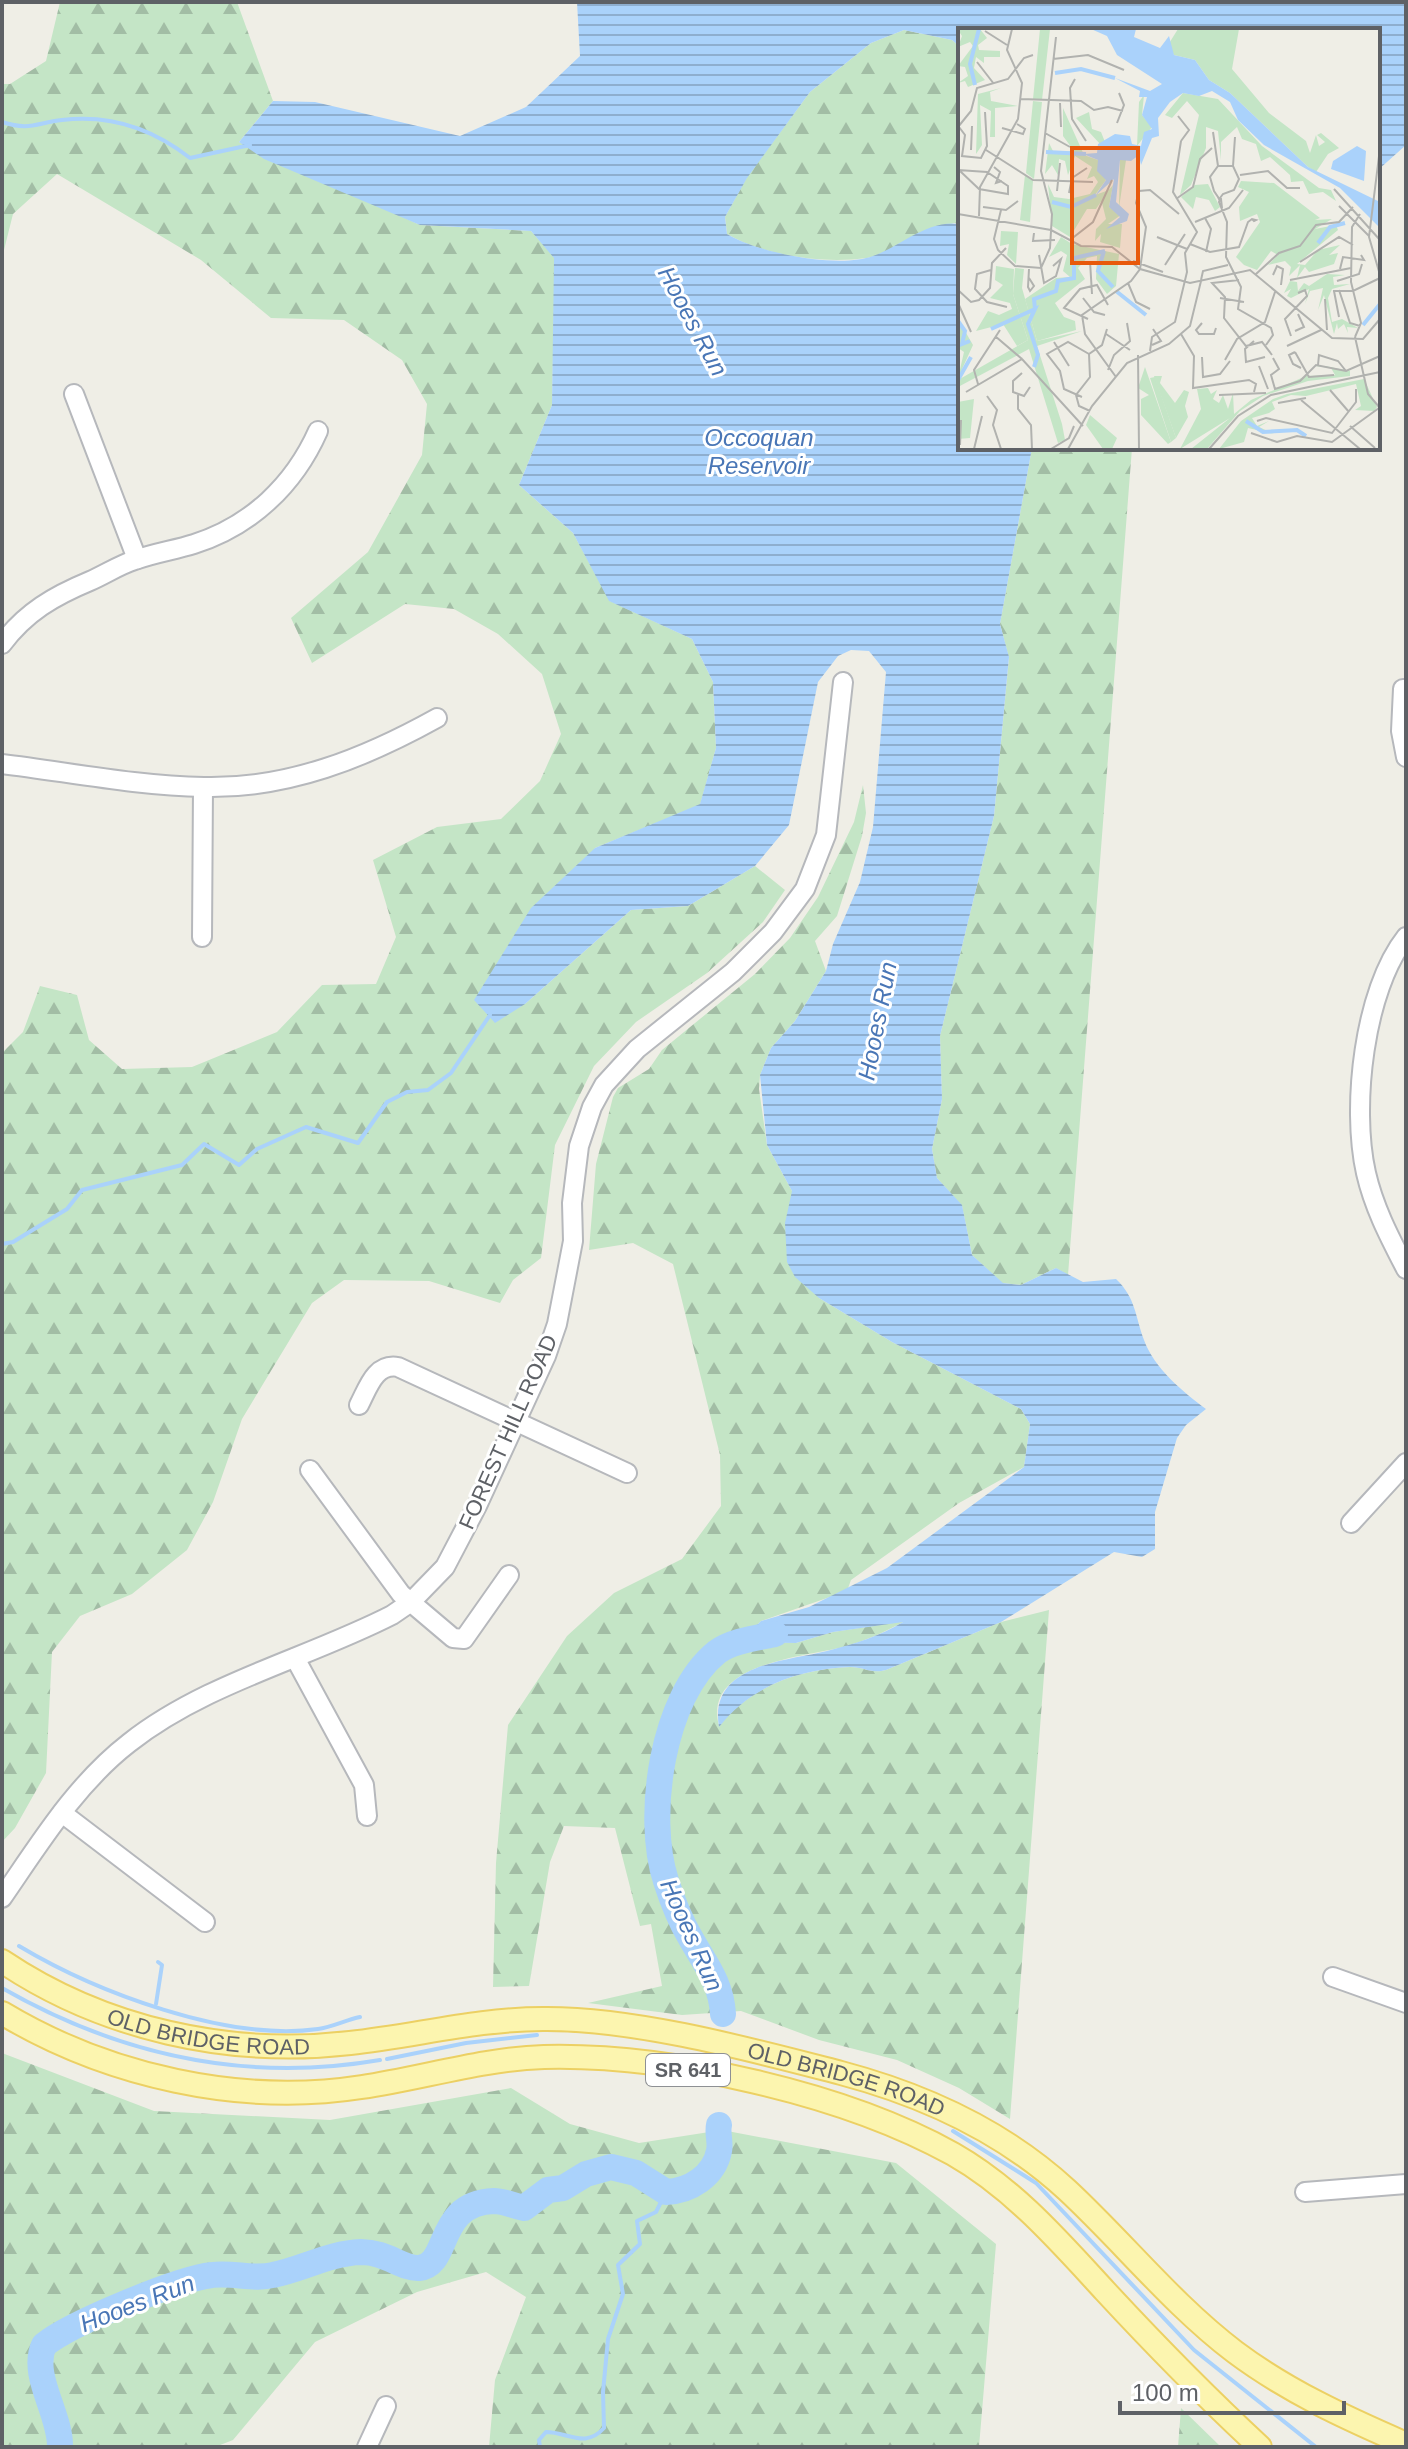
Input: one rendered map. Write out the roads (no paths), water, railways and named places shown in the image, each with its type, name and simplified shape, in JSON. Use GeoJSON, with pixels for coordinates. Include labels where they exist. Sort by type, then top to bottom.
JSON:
{"type":"FeatureCollection","features":[{"type":"Feature","properties":{"kind":"main road","name":"OLD BRIDGE ROAD"},"geometry":{"type":"LineString","coordinates":[[2,1961],[51,1991],[87,2008],[127,2022],[198,2038],[242,2044],[320,2046],[512,2020],[568,2019],[655,2031],[889,2087],[967,2120],[1035,2164],[1064,2187],[1199,2323],[1263,2371],[1309,2399],[1406,2444]]}},
{"type":"Feature","properties":{"kind":"main road","name":"OLD BRIDGE ROAD"},"geometry":{"type":"LineString","coordinates":[[2,2013],[30,2030],[94,2058],[186,2082],[232,2089],[336,2091],[492,2062],[587,2058],[674,2068],[855,2110],[952,2154],[1005,2191],[1054,2235],[1186,2377],[1260,2447]]}},
{"type":"Feature","properties":{"kind":"street"},"geometry":{"type":"LineString","coordinates":[[74,394],[137,559]]}},
{"type":"Feature","properties":{"kind":"street"},"geometry":{"type":"LineString","coordinates":[[2,644],[29,614],[47,600],[137,559],[192,544],[240,523],[281,489],[298,469],[318,431]]}},
{"type":"Feature","properties":{"kind":"street","name":"FOREST HILL ROAD"},"geometry":{"type":"LineString","coordinates":[[2,1898],[62,1813],[101,1767],[150,1727],[174,1712],[374,1624],[411,1602],[445,1567],[516,1422],[557,1324],[573,1241],[574,1171],[592,1107],[622,1062],[733,972],[782,922],[805,889],[826,835],[843,682]]}},
{"type":"Feature","properties":{"kind":"street"},"geometry":{"type":"LineString","coordinates":[[1403,689],[1401,731],[1406,757]]}},
{"type":"Feature","properties":{"kind":"street"},"geometry":{"type":"LineString","coordinates":[[2,764],[203,787],[273,781],[320,770],[393,742],[437,718]]}},
{"type":"Feature","properties":{"kind":"street"},"geometry":{"type":"LineString","coordinates":[[202,937],[203,787]]}},
{"type":"Feature","properties":{"kind":"street"},"geometry":{"type":"LineString","coordinates":[[1406,937],[1385,968],[1373,1003],[1361,1112],[1363,1157],[1373,1200],[1406,1269]]}},
{"type":"Feature","properties":{"kind":"street"},"geometry":{"type":"LineString","coordinates":[[359,1405],[377,1372],[389,1365],[627,1473]]}},
{"type":"Feature","properties":{"kind":"street"},"geometry":{"type":"LineString","coordinates":[[1351,1523],[1406,1463]]}},
{"type":"Feature","properties":{"kind":"street"},"geometry":{"type":"LineString","coordinates":[[310,1470],[411,1602],[453,1638],[464,1639],[509,1575]]}},
{"type":"Feature","properties":{"kind":"street"},"geometry":{"type":"LineString","coordinates":[[295,1658],[364,1785],[367,1816]]}},
{"type":"Feature","properties":{"kind":"street"},"geometry":{"type":"LineString","coordinates":[[62,1813],[205,1922]]}},
{"type":"Feature","properties":{"kind":"street"},"geometry":{"type":"LineString","coordinates":[[1333,1977],[1406,2003]]}},
{"type":"Feature","properties":{"kind":"street"},"geometry":{"type":"LineString","coordinates":[[1305,2192],[1406,2184]]}},
{"type":"Feature","properties":{"kind":"street"},"geometry":{"type":"LineString","coordinates":[[367,2447],[386,2406]]}},
{"type":"Feature","properties":{"kind":"water","name":"Occoquan Reservoir"},"geometry":{"type":"Polygon","coordinates":[[[577,2],[1406,2],[1406,145],[1380,168],[1380,28],[958,28],[958,45],[952,40],[904,30],[871,43],[810,92],[747,178],[725,217],[727,234],[741,241],[778,253],[840,261],[873,256],[937,225],[958,224],[958,450],[1032,450],[1000,624],[1009,657],[994,816],[940,1036],[942,1099],[932,1149],[937,1178],[962,1205],[972,1255],[1003,1283],[1021,1285],[1056,1268],[1083,1282],[1116,1279],[1131,1300],[1144,1340],[1155,1360],[1179,1387],[1206,1409],[1186,1425],[1177,1438],[1155,1512],[1155,1549],[1142,1557],[1114,1552],[1001,1622],[886,1670],[831,1668],[777,1682],[746,1701],[719,1727],[719,1706],[726,1690],[738,1678],[772,1663],[857,1642],[903,1622],[833,1632],[796,1643],[740,1642],[761,1621],[809,1607],[887,1568],[1024,1467],[1030,1424],[1021,1409],[892,1342],[819,1298],[795,1277],[787,1262],[785,1223],[792,1191],[767,1145],[760,1075],[771,1048],[795,1021],[826,971],[833,944],[860,882],[873,827],[886,672],[869,651],[851,650],[838,656],[818,682],[789,825],[755,866],[688,906],[631,910],[525,1004],[495,1023],[474,1000],[531,908],[595,848],[700,804],[716,748],[713,682],[692,639],[609,601],[573,533],[519,485],[552,405],[554,258],[531,231],[420,225],[264,159],[239,142],[273,101],[315,102],[460,136],[526,107],[580,56],[577,2]]]}},
{"type":"Feature","properties":{"kind":"waterway"},"geometry":{"type":"LineString","coordinates":[[2,122],[26,126],[80,119],[114,122],[161,139],[190,158],[250,145]]}},
{"type":"Feature","properties":{"kind":"waterway"},"geometry":{"type":"LineString","coordinates":[[2,1244],[13,1242],[67,1209],[82,1190],[182,1165],[204,1144],[239,1165],[257,1149],[306,1127],[358,1143],[387,1102],[407,1092],[428,1090],[451,1073],[490,1015]]}},
{"type":"Feature","properties":{"kind":"waterway","name":"Hooes Run"},"geometry":{"type":"LineString","coordinates":[[723,2014],[716,1983],[683,1924],[666,1881],[657,1824],[658,1792],[671,1727],[683,1697],[698,1672],[723,1648],[775,1634]]}},
{"type":"Feature","properties":{"kind":"waterway"},"geometry":{"type":"LineString","coordinates":[[19,1946],[123,1996],[204,2021],[282,2031],[318,2029],[360,2017]]}},
{"type":"Feature","properties":{"kind":"waterway"},"geometry":{"type":"LineString","coordinates":[[156,2004],[162,1965],[158,1962]]}},
{"type":"Feature","properties":{"kind":"waterway"},"geometry":{"type":"LineString","coordinates":[[2,1988],[92,2031],[185,2058],[281,2068],[380,2060]]}},
{"type":"Feature","properties":{"kind":"waterway"},"geometry":{"type":"LineString","coordinates":[[387,2059],[466,2043],[537,2035]]}},
{"type":"Feature","properties":{"kind":"waterway","name":"Hooes Run"},"geometry":{"type":"LineString","coordinates":[[60,2447],[56,2422],[43,2382],[41,2357],[44,2345],[77,2325],[151,2293],[212,2275],[265,2276],[338,2255],[361,2252],[419,2268],[436,2257],[453,2222],[475,2204],[498,2201],[524,2208],[548,2190],[563,2188],[586,2174],[611,2167],[636,2173],[666,2192],[684,2189],[712,2168],[719,2151],[719,2125]]}},
{"type":"Feature","properties":{"kind":"waterway"},"geometry":{"type":"LineString","coordinates":[[953,2131],[1036,2183],[1194,2350],[1316,2447]]}},
{"type":"Feature","properties":{"kind":"waterway"},"geometry":{"type":"LineString","coordinates":[[540,2447],[539,2440],[546,2432],[583,2438],[597,2434],[604,2428],[603,2392],[608,2339],[623,2294],[618,2265],[640,2244],[637,2221],[656,2212],[666,2192]]}}]}
